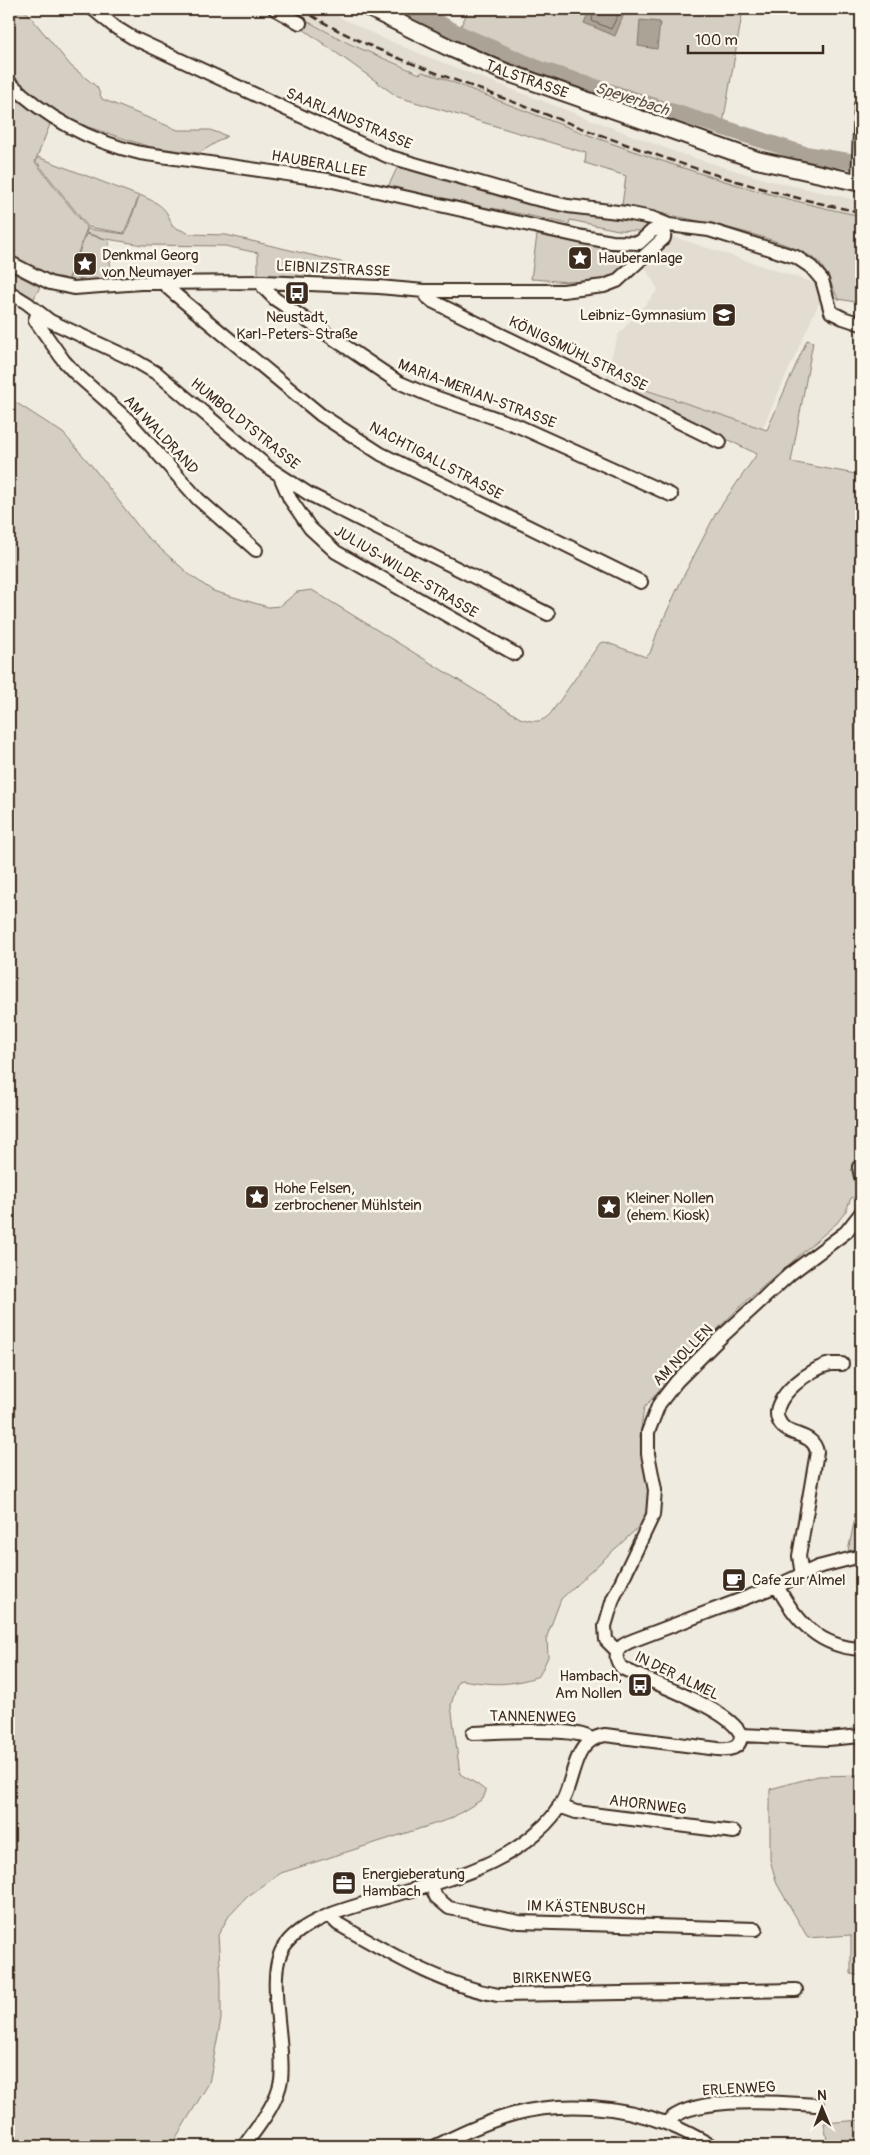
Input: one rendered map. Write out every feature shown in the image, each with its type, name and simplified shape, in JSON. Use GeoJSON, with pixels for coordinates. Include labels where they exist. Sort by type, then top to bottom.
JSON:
{"type":"FeatureCollection","features":[{"type":"Feature","properties":{"kind":"main road","name":"TALSTRASSE"},"geometry":{"type":"LineString","coordinates":[[371,9],[448,47],[512,75],[757,160],[860,173]]}},
{"type":"Feature","properties":{"kind":"street","name":"SAARLANDSTRASSE"},"geometry":{"type":"LineString","coordinates":[[93,9],[133,38],[387,156],[532,198],[568,206],[652,218],[667,227],[709,230],[796,257],[811,267],[822,280],[831,312],[861,324]]}},
{"type":"Feature","properties":{"kind":"street"},"geometry":{"type":"LineString","coordinates":[[275,9],[300,24]]}},
{"type":"Feature","properties":{"kind":"street","name":"HAUBERALLEE"},"geometry":{"type":"LineString","coordinates":[[9,82],[28,101],[47,114],[82,134],[121,148],[148,154],[308,177],[583,237],[644,248]]}},
{"type":"Feature","properties":{"kind":"street"},"geometry":{"type":"LineString","coordinates":[[860,173],[861,105]]}},
{"type":"Feature","properties":{"kind":"street","name":"LEIBNIZSTRASSE"},"geometry":{"type":"LineString","coordinates":[[9,262],[62,286],[74,288],[167,283],[262,282],[424,291],[563,291],[604,286],[622,277],[644,248],[664,238],[667,227]]}},
{"type":"Feature","properties":{"kind":"street","name":"MARIA-MERIAN-STRASSE"},"geometry":{"type":"LineString","coordinates":[[262,282],[263,287],[275,299],[398,382],[426,394],[518,426],[671,495]]}},
{"type":"Feature","properties":{"kind":"street","name":"NACHTIGALLSTRASSE"},"geometry":{"type":"LineString","coordinates":[[167,283],[168,288],[176,295],[321,415],[381,454],[641,582]]}},
{"type":"Feature","properties":{"kind":"street","name":"KÖNIGSMÜHLSTRASSE"},"geometry":{"type":"LineString","coordinates":[[424,291],[426,296],[432,300],[720,442]]}},
{"type":"Feature","properties":{"kind":"street","name":"HUMBOLDTSTRASSE"},"geometry":{"type":"LineString","coordinates":[[9,292],[57,325],[134,360],[158,374],[280,476],[336,508],[548,614]]}},
{"type":"Feature","properties":{"kind":"street","name":"AM WALDRAND"},"geometry":{"type":"LineString","coordinates":[[38,312],[35,320],[64,361],[128,420],[192,492],[256,550]]}},
{"type":"Feature","properties":{"kind":"street","name":"JULIUS-WILDE-STRASSE"},"geometry":{"type":"LineString","coordinates":[[280,476],[290,498],[310,528],[336,552],[515,654]]}},
{"type":"Feature","properties":{"kind":"street","name":"AM NOLLEN"},"geometry":{"type":"LineString","coordinates":[[617,1651],[606,1640],[605,1626],[613,1599],[653,1515],[655,1490],[648,1438],[651,1421],[659,1404],[677,1381],[719,1339],[790,1274],[846,1232],[861,1213]]}},
{"type":"Feature","properties":{"kind":"street"},"geometry":{"type":"LineString","coordinates":[[802,1575],[799,1565],[799,1551],[817,1452],[814,1443],[809,1438],[791,1433],[781,1425],[777,1418],[778,1406],[791,1388],[812,1372],[831,1364],[842,1364]]}},
{"type":"Feature","properties":{"kind":"street","name":"IN DER ALMEL"},"geometry":{"type":"LineString","coordinates":[[741,1734],[734,1725],[714,1711],[622,1668],[616,1658],[617,1651],[620,1647],[634,1640],[778,1586],[818,1567],[861,1556]]}},
{"type":"Feature","properties":{"kind":"street"},"geometry":{"type":"LineString","coordinates":[[778,1586],[787,1605],[804,1626],[829,1642],[861,1650]]}},
{"type":"Feature","properties":{"kind":"street","name":"TANNENWEG"},"geometry":{"type":"LineString","coordinates":[[473,1733],[568,1732],[586,1735],[591,1739]]}},
{"type":"Feature","properties":{"kind":"street"},"geometry":{"type":"LineString","coordinates":[[244,2146],[273,2102],[281,2079],[276,1973],[280,1955],[285,1945],[302,1929],[329,1915],[477,1870],[508,1854],[536,1833],[559,1806],[581,1751],[591,1739],[605,1735],[726,1750],[737,1746],[740,1742],[741,1734],[828,1738],[861,1736]]}},
{"type":"Feature","properties":{"kind":"street","name":"AHORNWEG"},"geometry":{"type":"LineString","coordinates":[[559,1806],[576,1812],[734,1832]]}},
{"type":"Feature","properties":{"kind":"street","name":"IM KÄSTENBUSCH"},"geometry":{"type":"LineString","coordinates":[[430,1884],[436,1897],[449,1908],[519,1922],[756,1928]]}},
{"type":"Feature","properties":{"kind":"street","name":"BIRKENWEG"},"geometry":{"type":"LineString","coordinates":[[329,1915],[338,1924],[418,1967],[471,1988],[498,1995],[796,1990]]}},
{"type":"Feature","properties":{"kind":"street","name":"ERLENWEG"},"geometry":{"type":"LineString","coordinates":[[666,2123],[680,2112],[705,2105],[778,2103],[817,2105]]}},
{"type":"Feature","properties":{"kind":"street"},"geometry":{"type":"LineString","coordinates":[[436,2146],[500,2118],[543,2109],[601,2108],[666,2123],[712,2146]]}},
{"type":"Feature","properties":{"kind":"shaded area"},"geometry":{"type":"Polygon","coordinates":[[[9,9],[24,9],[71,66],[97,87],[102,99],[178,130],[210,130],[227,136],[199,153],[150,147],[88,127],[55,112],[35,162],[87,228],[68,281],[56,279],[9,257],[9,9]]]}},
{"type":"Feature","properties":{"kind":"shaded area"},"geometry":{"type":"Polygon","coordinates":[[[288,9],[323,9],[380,37],[433,59],[681,154],[767,180],[861,201],[861,216],[758,192],[654,160],[442,78],[419,72],[350,43],[288,9]]]}},
{"type":"Feature","properties":{"kind":"shaded area"},"geometry":{"type":"Polygon","coordinates":[[[469,9],[743,9],[723,124],[532,62],[459,30],[469,9]]]}},
{"type":"Feature","properties":{"kind":"shaded area"},"geometry":{"type":"Polygon","coordinates":[[[307,21],[350,44],[420,74],[422,72],[442,78],[545,119],[648,156],[753,190],[861,216],[861,303],[838,299],[821,265],[808,255],[786,245],[728,228],[622,205],[626,176],[585,163],[586,153],[398,97],[303,29],[307,21]]]}},
{"type":"Feature","properties":{"kind":"shaded area"},"geometry":{"type":"Polygon","coordinates":[[[38,157],[139,196],[124,233],[88,227],[36,161],[38,157]]]}},
{"type":"Feature","properties":{"kind":"shaded area"},"geometry":{"type":"Polygon","coordinates":[[[398,166],[486,191],[649,221],[652,225],[644,233],[618,230],[570,220],[569,224],[492,208],[489,212],[387,189],[398,166]]]}},
{"type":"Feature","properties":{"kind":"shaded area"},"geometry":{"type":"Polygon","coordinates":[[[140,195],[160,206],[170,219],[172,226],[190,234],[226,235],[345,263],[344,279],[258,275],[258,253],[225,246],[143,245],[107,239],[109,241],[111,280],[68,282],[86,234],[106,239],[86,233],[87,229],[125,234],[140,195]]]}},
{"type":"Feature","properties":{"kind":"shaded area","name":"Hauberanlage"},"geometry":{"type":"Polygon","coordinates":[[[537,235],[618,251],[624,253],[627,257],[620,268],[611,276],[599,280],[571,282],[531,279],[537,235]]]}},
{"type":"Feature","properties":{"kind":"shaded area","name":"Leibniz-Gymnasium"},"geometry":{"type":"Polygon","coordinates":[[[671,236],[814,283],[820,288],[822,296],[762,429],[606,375],[618,335],[658,290],[645,267],[671,236]]]}},
{"type":"Feature","properties":{"kind":"shaded area"},"geometry":{"type":"Polygon","coordinates":[[[9,271],[40,287],[32,302],[9,288],[9,271]]]}},
{"type":"Feature","properties":{"kind":"shaded area"},"geometry":{"type":"Polygon","coordinates":[[[807,340],[813,342],[791,462],[861,475],[861,1197],[851,1198],[846,1211],[837,1223],[744,1303],[675,1371],[644,1408],[640,1436],[651,1494],[643,1523],[561,1599],[547,1636],[548,1657],[539,1676],[519,1682],[501,1684],[458,1681],[451,1705],[460,1774],[486,1791],[483,1799],[450,1819],[281,1873],[248,1896],[229,1916],[218,1935],[221,2019],[209,2083],[171,2146],[9,2146],[9,398],[63,433],[92,466],[145,535],[190,575],[213,591],[268,607],[280,606],[297,592],[312,590],[520,718],[537,721],[544,719],[551,713],[600,643],[605,642],[646,657],[650,653],[681,581],[716,513],[757,454],[631,393],[634,386],[767,430],[807,340]]]}},
{"type":"Feature","properties":{"kind":"shaded area"},"geometry":{"type":"Polygon","coordinates":[[[861,1490],[861,1548],[848,1551],[861,1490]]]}},
{"type":"Feature","properties":{"kind":"shaded area"},"geometry":{"type":"Polygon","coordinates":[[[861,1775],[861,1976],[851,1974],[851,1935],[808,1938],[777,1884],[770,1860],[770,1789],[818,1776],[861,1775]]]}},
{"type":"Feature","properties":{"kind":"shaded area"},"geometry":{"type":"Polygon","coordinates":[[[861,2120],[861,2146],[828,2146],[824,2123],[861,2120]]]}},
{"type":"Feature","properties":{"kind":"water"},"geometry":{"type":"Polygon","coordinates":[[[590,9],[626,9],[615,36],[584,23],[590,9]]]}},
{"type":"Feature","properties":{"kind":"water"},"geometry":{"type":"Polygon","coordinates":[[[640,20],[660,22],[657,49],[638,46],[640,20]]]}},
{"type":"Feature","properties":{"kind":"waterway","name":"Speyerbach"},"geometry":{"type":"LineString","coordinates":[[412,9],[454,31],[540,69],[805,154],[861,163]]}},
{"type":"Feature","properties":{"kind":"railway"},"geometry":{"type":"LineString","coordinates":[[301,9],[350,36],[402,59],[639,149],[770,191],[861,212]]}},
{"type":"Feature","properties":{"kind":"place","name":"Hauberanlage"},"geometry":{"type":"Point","coordinates":[580,258]}},
{"type":"Feature","properties":{"kind":"place","name":"Denkmal Georg von Neumayer"},"geometry":{"type":"Point","coordinates":[85,264]}},
{"type":"Feature","properties":{"kind":"place","name":"Neustadt, Karl-Peters-Straße"},"geometry":{"type":"Point","coordinates":[297,293]}},
{"type":"Feature","properties":{"kind":"place","name":"Leibniz-Gymnasium"},"geometry":{"type":"Point","coordinates":[724,315]}},
{"type":"Feature","properties":{"kind":"place","name":"Hohe Felsen, zerbrochener Mühlstein"},"geometry":{"type":"Point","coordinates":[257,1197]}},
{"type":"Feature","properties":{"kind":"place","name":"Kleiner Nollen (ehem. Kiosk)"},"geometry":{"type":"Point","coordinates":[609,1207]}},
{"type":"Feature","properties":{"kind":"place","name":"Cafe zur Almel"},"geometry":{"type":"Point","coordinates":[734,1580]}},
{"type":"Feature","properties":{"kind":"place","name":"Hambach, Am Nollen"},"geometry":{"type":"Point","coordinates":[640,1685]}},
{"type":"Feature","properties":{"kind":"place","name":"Energieberatung Hambach"},"geometry":{"type":"Point","coordinates":[344,1883]}}]}
